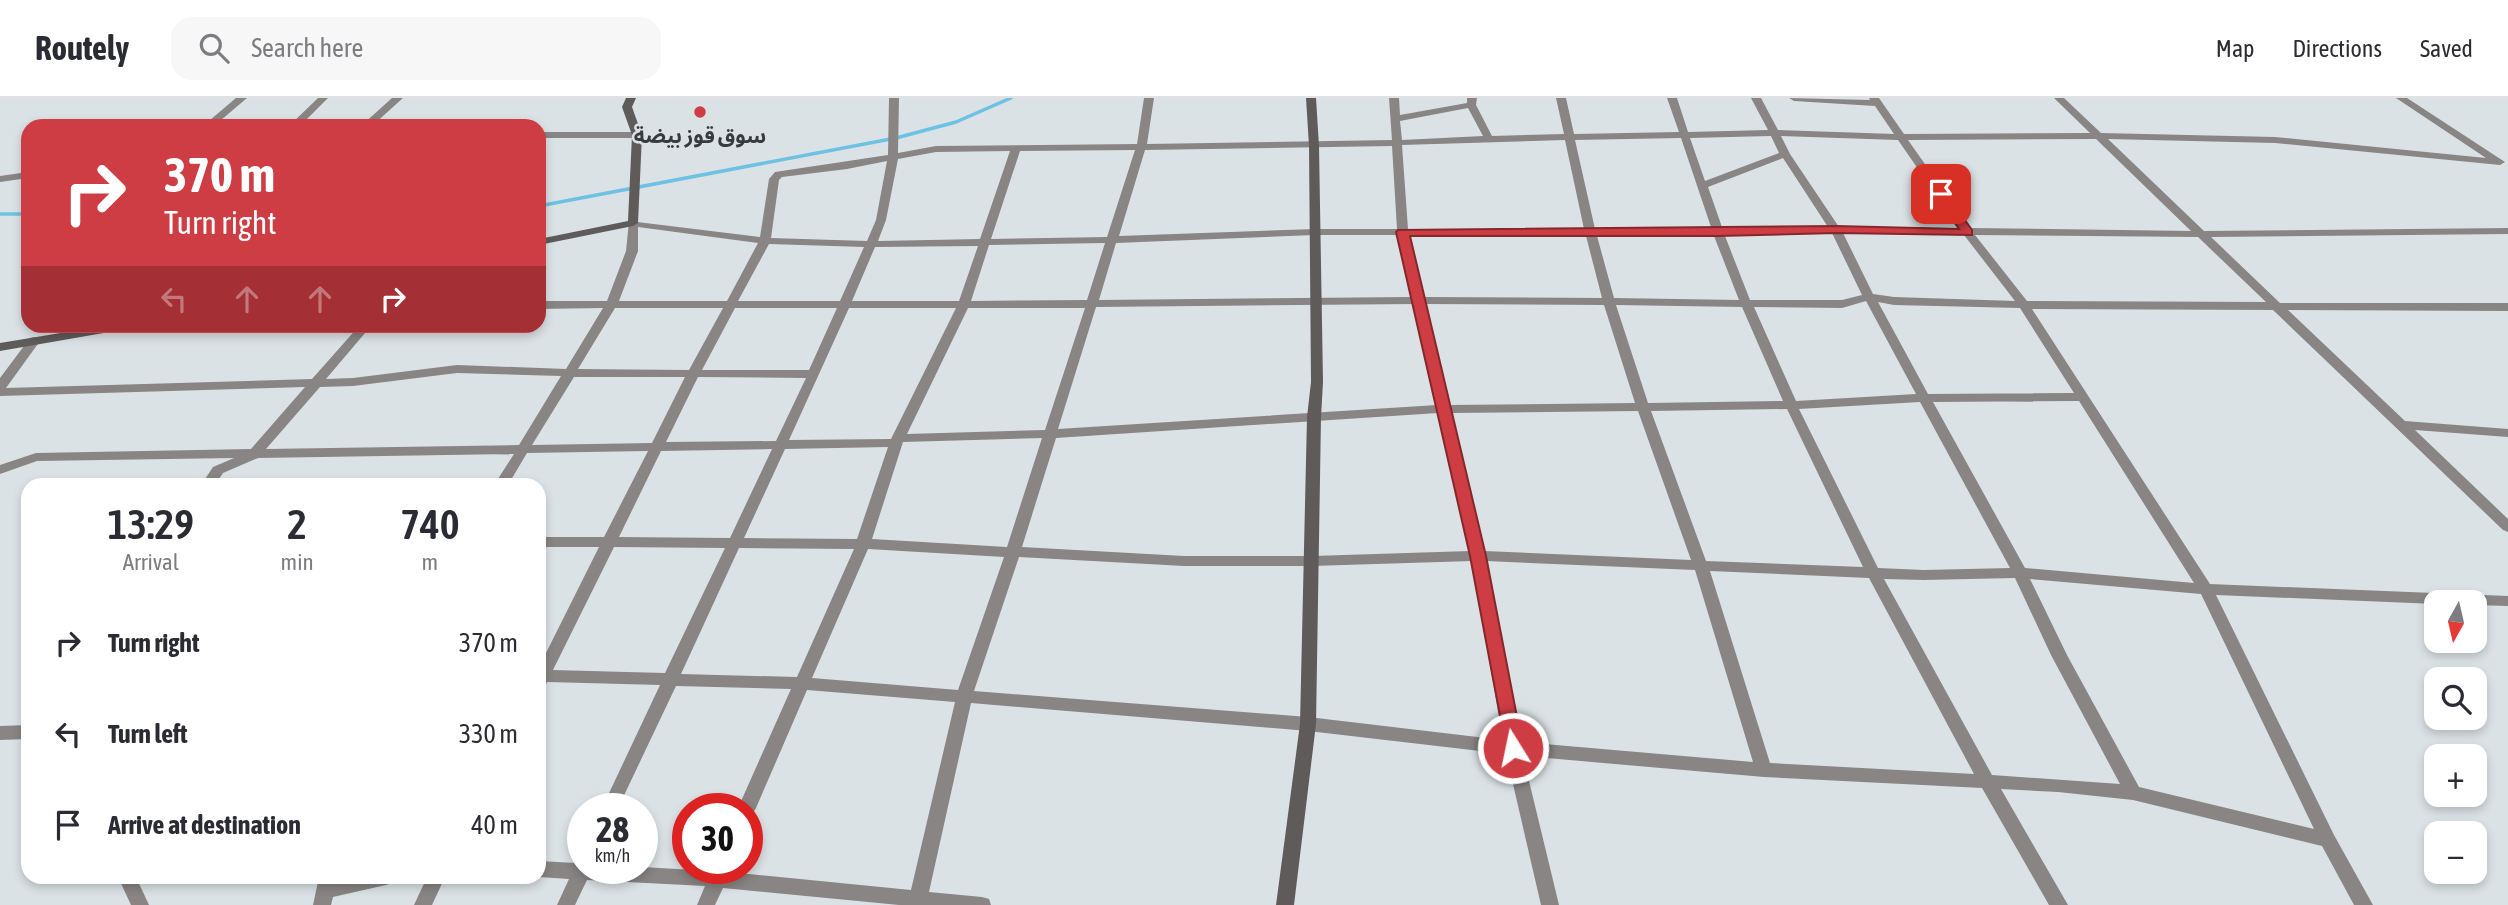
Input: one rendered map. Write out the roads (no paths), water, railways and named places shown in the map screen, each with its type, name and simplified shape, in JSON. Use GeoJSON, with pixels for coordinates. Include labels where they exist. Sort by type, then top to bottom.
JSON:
{"type":"FeatureCollection","features":[{"type":"Feature","properties":{"kind":"main road"},"geometry":{"type":"LineString","coordinates":[[546,241],[633,223],[637,135],[627,107],[631,98]]}},
{"type":"Feature","properties":{"kind":"main road"},"geometry":{"type":"LineString","coordinates":[[1285,905],[1308,724],[1317,382],[1311,98]]}},
{"type":"Feature","properties":{"kind":"main road"},"geometry":{"type":"LineString","coordinates":[[0,347],[80,333]]}},
{"type":"Feature","properties":{"kind":"street"},"geometry":{"type":"LineString","coordinates":[[216,119],[242,98]]}},
{"type":"Feature","properties":{"kind":"street"},"geometry":{"type":"LineString","coordinates":[[301,119],[323,98]]}},
{"type":"Feature","properties":{"kind":"street"},"geometry":{"type":"LineString","coordinates":[[374,119],[398,98]]}},
{"type":"Feature","properties":{"kind":"street"},"geometry":{"type":"LineString","coordinates":[[617,793],[814,374],[871,244],[887,196],[893,157],[894,98]]}},
{"type":"Feature","properties":{"kind":"street"},"geometry":{"type":"LineString","coordinates":[[918,901],[964,697],[1013,552],[1141,148],[1149,98]]}},
{"type":"Feature","properties":{"kind":"street"},"geometry":{"type":"LineString","coordinates":[[1394,98],[1402,232],[1478,556],[1513,748],[1550,905]]}},
{"type":"Feature","properties":{"kind":"street"},"geometry":{"type":"LineString","coordinates":[[1561,98],[1590,232],[1609,301],[1642,405],[1701,566],[1764,770]]}},
{"type":"Feature","properties":{"kind":"street"},"geometry":{"type":"LineString","coordinates":[[1672,98],[1701,186],[1746,304],[1871,572],[1986,782],[2059,905]]}},
{"type":"Feature","properties":{"kind":"street"},"geometry":{"type":"LineString","coordinates":[[1756,98],[1772,133],[1836,230],[1869,297],[2020,573],[2059,655],[2133,793]]}},
{"type":"Feature","properties":{"kind":"street"},"geometry":{"type":"LineString","coordinates":[[1794,98],[1876,101],[1968,233],[2024,305],[2206,589],[2328,839],[2364,905]]}},
{"type":"Feature","properties":{"kind":"street"},"geometry":{"type":"LineString","coordinates":[[2059,98],[2508,527]]}},
{"type":"Feature","properties":{"kind":"street"},"geometry":{"type":"LineString","coordinates":[[2401,98],[2504,165]]}},
{"type":"Feature","properties":{"kind":"street"},"geometry":{"type":"LineString","coordinates":[[1394,119],[1472,101],[1489,139]]}},
{"type":"Feature","properties":{"kind":"street"},"geometry":{"type":"LineString","coordinates":[[546,670],[692,374],[765,240],[775,176],[936,149],[1314,146],[1772,133],[1900,137],[2099,136],[2275,140],[2504,165]]}},
{"type":"Feature","properties":{"kind":"street"},"geometry":{"type":"LineString","coordinates":[[546,135],[637,135]]}},
{"type":"Feature","properties":{"kind":"street"},"geometry":{"type":"LineString","coordinates":[[753,793],[863,544],[897,441],[964,304],[1016,148]]}},
{"type":"Feature","properties":{"kind":"street"},"geometry":{"type":"LineString","coordinates":[[1701,186],[1785,154]]}},
{"type":"Feature","properties":{"kind":"street"},"geometry":{"type":"LineString","coordinates":[[0,179],[21,176]]}},
{"type":"Feature","properties":{"kind":"street"},"geometry":{"type":"LineString","coordinates":[[505,478],[612,304],[632,251],[633,223],[765,240],[871,244],[1110,240],[1315,232],[1718,233],[1836,230],[2200,234],[2508,231]]}},
{"type":"Feature","properties":{"kind":"street"},"geometry":{"type":"LineString","coordinates":[[546,304],[1091,304],[1417,300],[1842,304],[1869,297],[1894,301],[2024,305],[2508,307]]}},
{"type":"Feature","properties":{"kind":"street"},"geometry":{"type":"LineString","coordinates":[[213,478],[218,470],[253,454],[359,333]]}},
{"type":"Feature","properties":{"kind":"street"},"geometry":{"type":"LineString","coordinates":[[0,390],[34,341]]}},
{"type":"Feature","properties":{"kind":"street"},"geometry":{"type":"LineString","coordinates":[[0,390],[316,383],[457,369],[570,373],[814,374]]}},
{"type":"Feature","properties":{"kind":"street"},"geometry":{"type":"LineString","coordinates":[[0,470],[36,457],[779,446],[1050,434],[1443,409],[1792,405],[1924,398],[2083,397]]}},
{"type":"Feature","properties":{"kind":"street"},"geometry":{"type":"LineString","coordinates":[[2401,425],[2508,433]]}},
{"type":"Feature","properties":{"kind":"street"},"geometry":{"type":"LineString","coordinates":[[546,542],[863,544],[1184,561],[1312,561],[1478,556],[1924,575],[2020,573],[2206,589],[2508,601]]}},
{"type":"Feature","properties":{"kind":"street"},"geometry":{"type":"LineString","coordinates":[[546,680],[671,679],[800,683],[1308,724],[1513,748],[1764,770],[2058,785],[2133,793],[2328,839]]}},
{"type":"Feature","properties":{"kind":"street"},"geometry":{"type":"LineString","coordinates":[[0,733],[21,732]]}},
{"type":"Feature","properties":{"kind":"street"},"geometry":{"type":"LineString","coordinates":[[546,869],[567,869]]}},
{"type":"Feature","properties":{"kind":"street"},"geometry":{"type":"LineString","coordinates":[[763,879],[918,901],[982,905]]}},
{"type":"Feature","properties":{"kind":"street"},"geometry":{"type":"LineString","coordinates":[[130,884],[140,905]]}},
{"type":"Feature","properties":{"kind":"street"},"geometry":{"type":"LineString","coordinates":[[325,891],[356,884]]}},
{"type":"Feature","properties":{"kind":"street"},"geometry":{"type":"LineString","coordinates":[[423,905],[433,884]]}},
{"type":"Feature","properties":{"kind":"street"},"geometry":{"type":"LineString","coordinates":[[566,905],[575,884]]}},
{"type":"Feature","properties":{"kind":"street"},"geometry":{"type":"LineString","coordinates":[[706,905],[715,884]]}},
{"type":"Feature","properties":{"kind":"waterway"},"geometry":{"type":"LineString","coordinates":[[546,205],[896,138],[956,122],[1011,98]]}},
{"type":"Feature","properties":{"kind":"waterway"},"geometry":{"type":"LineString","coordinates":[[0,214],[21,214]]}},
{"type":"Feature","properties":{"kind":"place","name":"سوق قوز بيضة"},"geometry":{"type":"Point","coordinates":[700,112]}}]}
